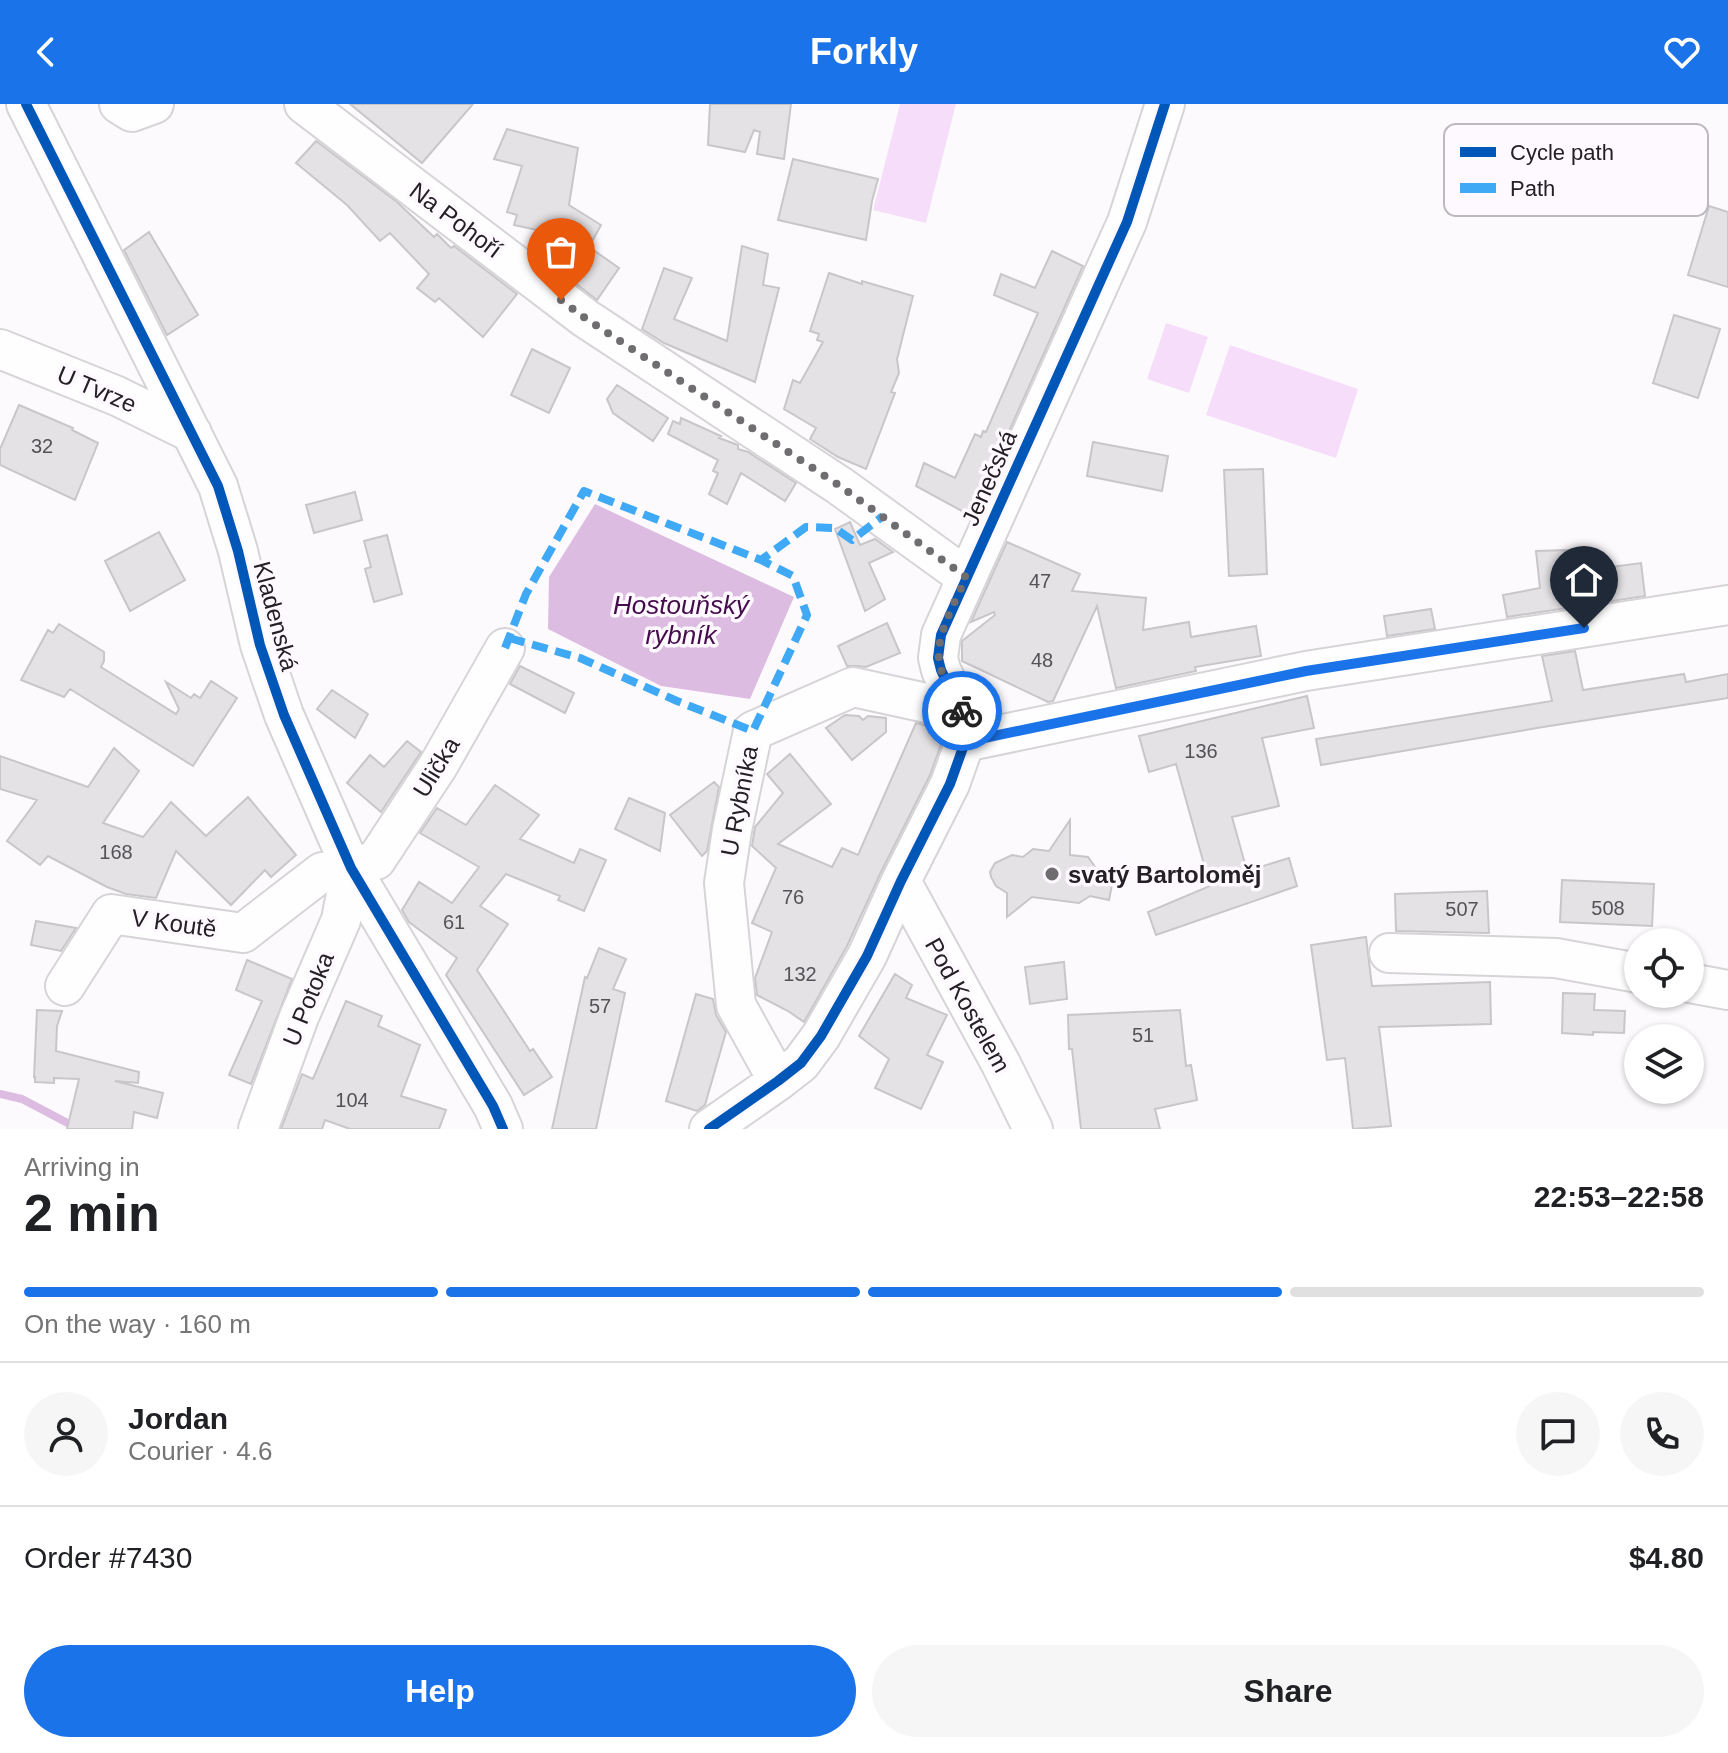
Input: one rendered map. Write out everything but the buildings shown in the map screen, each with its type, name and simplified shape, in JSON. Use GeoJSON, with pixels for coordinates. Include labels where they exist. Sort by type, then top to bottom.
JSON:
{"type":"FeatureCollection","features":[{"type":"Feature","properties":{"kind":"street","name":"Kladenská"},"geometry":{"type":"LineString","coordinates":[[26,104],[218,486],[238,551],[260,645],[284,715],[351,868],[493,1106],[503,1129]]}},
{"type":"Feature","properties":{"kind":"street"},"geometry":{"type":"LineString","coordinates":[[119,104],[132,112],[154,104]]}},
{"type":"Feature","properties":{"kind":"street","name":"Na Pohoří"},"geometry":{"type":"LineString","coordinates":[[304,104],[585,318],[840,486],[966,577]]}},
{"type":"Feature","properties":{"kind":"street","name":"Jenečská"},"geometry":{"type":"LineString","coordinates":[[964,727],[938,658],[941,635],[1127,222],[1165,104]]}},
{"type":"Feature","properties":{"kind":"street","name":"U Tvrze"},"geometry":{"type":"LineString","coordinates":[[0,349],[117,396],[192,433]]}},
{"type":"Feature","properties":{"kind":"street"},"geometry":{"type":"LineString","coordinates":[[709,1129],[801,1063],[821,1036],[867,956],[950,784],[964,727],[1728,605]]}},
{"type":"Feature","properties":{"kind":"street","name":"Ulička"},"geometry":{"type":"LineString","coordinates":[[351,868],[376,860],[438,766],[505,648]]}},
{"type":"Feature","properties":{"kind":"street","name":"U Rybníka"},"geometry":{"type":"LineString","coordinates":[[778,1081],[736,1005],[724,883],[753,731],[853,687],[964,727]]}},
{"type":"Feature","properties":{"kind":"street","name":"V Koutě"},"geometry":{"type":"LineString","coordinates":[[65,986],[111,914],[243,933],[322,872],[351,868]]}},
{"type":"Feature","properties":{"kind":"street","name":"U Potoka"},"geometry":{"type":"LineString","coordinates":[[258,1129],[299,1017],[341,920],[351,868]]}},
{"type":"Feature","properties":{"kind":"street","name":"Pod Kostelem"},"geometry":{"type":"LineString","coordinates":[[901,881],[1033,1129]]}},
{"type":"Feature","properties":{"kind":"street"},"geometry":{"type":"LineString","coordinates":[[1389,953],[1556,958],[1624,970]]}},
{"type":"Feature","properties":{"kind":"street"},"geometry":{"type":"LineString","coordinates":[[1704,986],[1728,990]]}},
{"type":"Feature","properties":{"kind":"shaded area"},"geometry":{"type":"Polygon","coordinates":[[[900,104],[956,104],[926,223],[873,210],[900,104]]]}},
{"type":"Feature","properties":{"kind":"shaded area"},"geometry":{"type":"Polygon","coordinates":[[[1166,323],[1208,337],[1189,393],[1147,379],[1166,323]]]}},
{"type":"Feature","properties":{"kind":"shaded area"},"geometry":{"type":"Polygon","coordinates":[[[1230,345],[1358,389],[1336,458],[1206,415],[1230,345]]]}},
{"type":"Feature","properties":{"kind":"water","name":"Hostouňský rybník"},"geometry":{"type":"Polygon","coordinates":[[[595,504],[794,597],[750,699],[661,686],[548,629],[549,577],[595,504]]]}},
{"type":"Feature","properties":{"kind":"waterway"},"geometry":{"type":"LineString","coordinates":[[0,1094],[22,1099],[79,1129]]}},
{"type":"Feature","properties":{"kind":"marked path"},"geometry":{"type":"LineString","coordinates":[[505,648],[526,594],[584,491],[761,560],[806,527],[835,528],[852,540],[883,516]]}},
{"type":"Feature","properties":{"kind":"marked path"},"geometry":{"type":"LineString","coordinates":[[509,638],[580,658],[753,731],[807,615],[793,576],[761,560]]}},
{"type":"Feature","properties":{"kind":"cycle path"},"geometry":{"type":"LineString","coordinates":[[26,104],[218,486],[238,551],[260,645],[284,715],[351,868],[493,1106],[503,1129]]}},
{"type":"Feature","properties":{"kind":"cycle path"},"geometry":{"type":"LineString","coordinates":[[709,1129],[801,1063],[821,1036],[867,956],[950,784],[965,742],[963,711],[941,670],[938,658],[941,635],[1127,222],[1165,104]]}},
{"type":"Feature","properties":{"kind":"way so far"},"geometry":{"type":"LineString","coordinates":[[561,300],[840,486],[966,577],[941,635],[938,658],[962,711]]}},
{"type":"Feature","properties":{"kind":"place","name":"svatý Bartoloměj"},"geometry":{"type":"Point","coordinates":[1052,874]}},
{"type":"Feature","properties":{"kind":"route"},"geometry":{"type":"LineString","coordinates":[[962,711],[965,742],[1306,671],[1584,628]]}}]}
